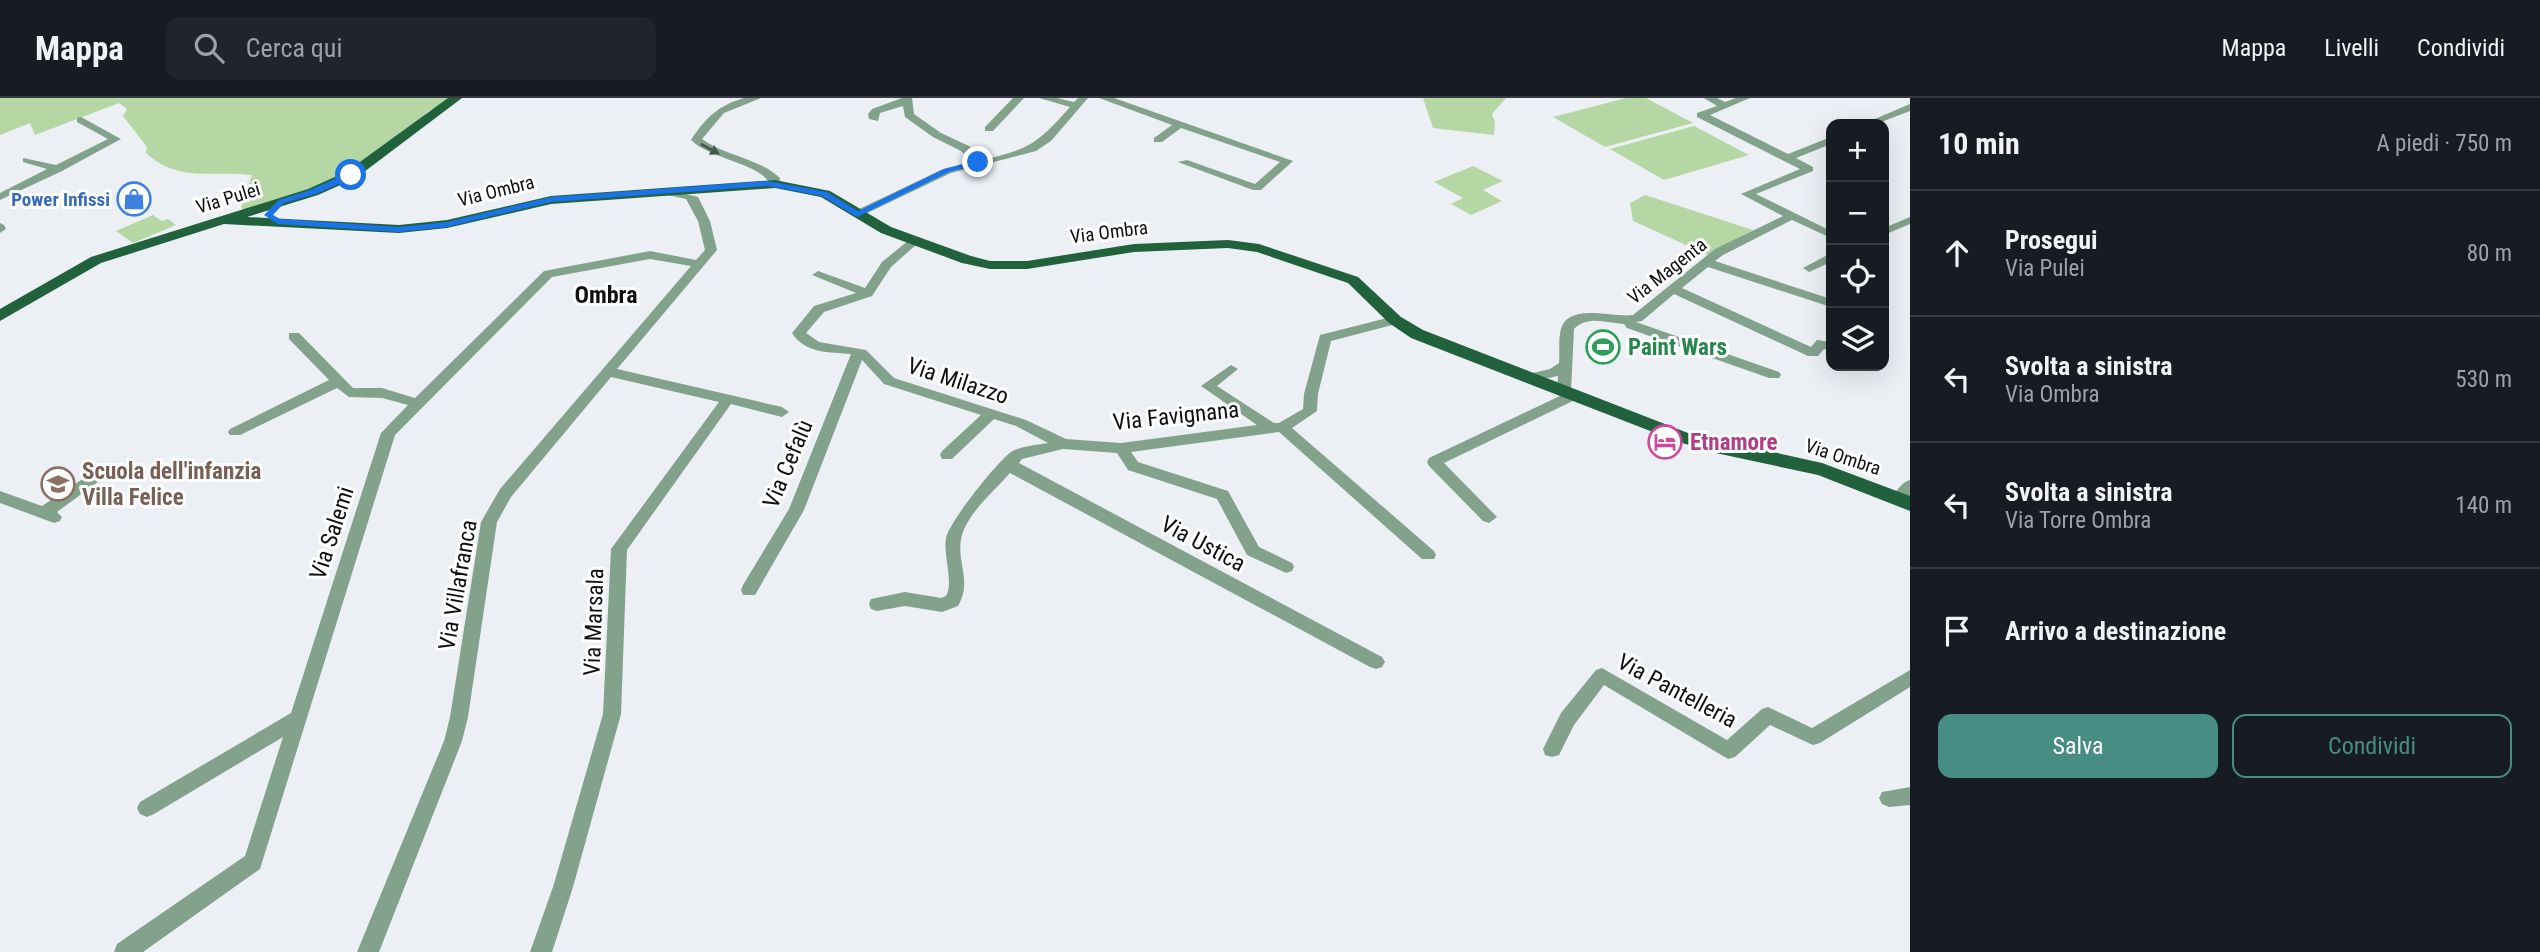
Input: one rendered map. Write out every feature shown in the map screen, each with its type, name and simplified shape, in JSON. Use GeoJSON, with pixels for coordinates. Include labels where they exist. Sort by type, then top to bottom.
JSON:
{"type":"FeatureCollection","features":[{"type":"Feature","properties":{"kind":"main road","name":"Via Pulei"},"geometry":{"type":"LineString","coordinates":[[267,216],[282,202],[351,175],[456,98]]}},
{"type":"Feature","properties":{"kind":"main road","name":"Via Ombra"},"geometry":{"type":"LineString","coordinates":[[221,220],[267,216],[382,230],[410,229],[460,222],[540,201],[775,184],[825,194],[879,227],[967,260],[1001,266],[1042,263],[1124,249],[1216,244],[1259,248],[1353,280],[1395,320],[1417,334],[1529,378],[1690,440],[1822,469],[1904,501]]}},
{"type":"Feature","properties":{"kind":"main road","name":"Via Pulei"},"geometry":{"type":"LineString","coordinates":[[0,316],[96,260],[221,220]]}},
{"type":"Feature","properties":{"kind":"street"},"geometry":{"type":"LineString","coordinates":[[756,98],[717,111],[696,140],[719,154],[763,171],[774,178],[775,184]]}},
{"type":"Feature","properties":{"kind":"street"},"geometry":{"type":"LineString","coordinates":[[989,129],[1019,98]]}},
{"type":"Feature","properties":{"kind":"street"},"geometry":{"type":"LineString","coordinates":[[1044,98],[1081,102]]}},
{"type":"Feature","properties":{"kind":"street"},"geometry":{"type":"LineString","coordinates":[[1104,98],[1287,161],[1257,188],[1183,162]]}},
{"type":"Feature","properties":{"kind":"street"},"geometry":{"type":"LineString","coordinates":[[1709,98],[1725,106]]}},
{"type":"Feature","properties":{"kind":"street"},"geometry":{"type":"LineString","coordinates":[[1745,98],[1701,115],[1809,169],[1747,194],[1826,232]]}},
{"type":"Feature","properties":{"kind":"street"},"geometry":{"type":"LineString","coordinates":[[874,118],[876,111],[908,99],[909,115],[964,148],[974,155],[978,162]]}},
{"type":"Feature","properties":{"kind":"street"},"geometry":{"type":"LineString","coordinates":[[857,214],[947,171],[1009,157],[1037,146],[1047,139],[1081,102]]}},
{"type":"Feature","properties":{"kind":"street"},"geometry":{"type":"LineString","coordinates":[[1880,119],[1910,107]]}},
{"type":"Feature","properties":{"kind":"street"},"geometry":{"type":"LineString","coordinates":[[0,197],[116,139],[81,120]]}},
{"type":"Feature","properties":{"kind":"street"},"geometry":{"type":"LineString","coordinates":[[1158,140],[1179,124]]}},
{"type":"Feature","properties":{"kind":"street"},"geometry":{"type":"LineString","coordinates":[[1788,158],[1826,142]]}},
{"type":"Feature","properties":{"kind":"street"},"geometry":{"type":"LineString","coordinates":[[27,160],[58,169]]}},
{"type":"Feature","properties":{"kind":"street","name":"Via Villafranca"},"geometry":{"type":"LineString","coordinates":[[368,952],[453,741],[489,522],[495,508],[700,264],[712,246],[696,202],[689,196],[668,195],[662,191]]}},
{"type":"Feature","properties":{"kind":"street","name":"Via Magenta"},"geometry":{"type":"LineString","coordinates":[[1569,393],[1566,364],[1568,328],[1575,320],[1595,317],[1628,320],[1644,313],[1719,252],[1792,216]]}},
{"type":"Feature","properties":{"kind":"street"},"geometry":{"type":"LineString","coordinates":[[1889,230],[1910,220]]}},
{"type":"Feature","properties":{"kind":"street"},"geometry":{"type":"LineString","coordinates":[[859,352],[809,344],[801,339],[799,333],[818,309],[868,293],[886,265],[914,240]]}},
{"type":"Feature","properties":{"kind":"street","name":"Via Salemi"},"geometry":{"type":"LineString","coordinates":[[125,952],[253,862],[388,433],[548,274],[650,255],[700,264]]}},
{"type":"Feature","properties":{"kind":"street"},"geometry":{"type":"LineString","coordinates":[[1809,268],[1826,260]]}},
{"type":"Feature","properties":{"kind":"street"},"geometry":{"type":"LineString","coordinates":[[1705,262],[1826,301]]}},
{"type":"Feature","properties":{"kind":"street"},"geometry":{"type":"LineString","coordinates":[[818,275],[868,293]]}},
{"type":"Feature","properties":{"kind":"street"},"geometry":{"type":"LineString","coordinates":[[1673,289],[1813,354],[1822,343],[1826,345]]}},
{"type":"Feature","properties":{"kind":"street","name":"Via Favignana"},"geometry":{"type":"LineString","coordinates":[[877,604],[905,599],[942,605],[951,601],[958,586],[954,567],[954,536],[965,514],[1012,464],[1017,455],[1063,444],[1121,448],[1276,427],[1310,411],[1311,394],[1325,338],[1395,320]]}},
{"type":"Feature","properties":{"kind":"street"},"geometry":{"type":"LineString","coordinates":[[1628,320],[1632,325],[1774,375]]}},
{"type":"Feature","properties":{"kind":"street"},"geometry":{"type":"LineString","coordinates":[[294,336],[349,392],[382,393],[418,403]]}},
{"type":"Feature","properties":{"kind":"street","name":"Via Milazzo"},"geometry":{"type":"LineString","coordinates":[[859,352],[869,358],[882,377],[1021,423],[1063,444]]}},
{"type":"Feature","properties":{"kind":"street","name":"Via Cefalù"},"geometry":{"type":"LineString","coordinates":[[749,590],[796,510],[859,352]]}},
{"type":"Feature","properties":{"kind":"street"},"geometry":{"type":"LineString","coordinates":[[1529,378],[1554,373],[1566,364]]}},
{"type":"Feature","properties":{"kind":"street"},"geometry":{"type":"LineString","coordinates":[[1231,369],[1208,386],[1276,427],[1428,555]]}},
{"type":"Feature","properties":{"kind":"street"},"geometry":{"type":"LineString","coordinates":[[609,372],[782,412]]}},
{"type":"Feature","properties":{"kind":"street"},"geometry":{"type":"LineString","coordinates":[[235,432],[337,382]]}},
{"type":"Feature","properties":{"kind":"street"},"geometry":{"type":"LineString","coordinates":[[1489,517],[1434,461],[1569,393]]}},
{"type":"Feature","properties":{"kind":"street","name":"Via Marsala"},"geometry":{"type":"LineString","coordinates":[[541,952],[612,714],[619,549],[728,399]]}},
{"type":"Feature","properties":{"kind":"street"},"geometry":{"type":"LineString","coordinates":[[947,455],[991,414]]}},
{"type":"Feature","properties":{"kind":"street"},"geometry":{"type":"LineString","coordinates":[[1121,448],[1133,466],[1223,495],[1253,551],[1286,568]]}},
{"type":"Feature","properties":{"kind":"street","name":"Via Ustica"},"geometry":{"type":"LineString","coordinates":[[1012,464],[1014,469],[1376,662]]}},
{"type":"Feature","properties":{"kind":"street"},"geometry":{"type":"LineString","coordinates":[[0,497],[50,515],[104,469]]}},
{"type":"Feature","properties":{"kind":"street"},"geometry":{"type":"LineString","coordinates":[[1904,501],[1910,485]]}},
{"type":"Feature","properties":{"kind":"street","name":"Via Pantelleria"},"geometry":{"type":"LineString","coordinates":[[1552,749],[1557,734],[1569,716],[1602,675],[1728,751],[1768,715],[1813,737],[1910,678]]}},
{"type":"Feature","properties":{"kind":"street"},"geometry":{"type":"LineString","coordinates":[[147,808],[297,719]]}},
{"type":"Feature","properties":{"kind":"street"},"geometry":{"type":"LineString","coordinates":[[1889,798],[1910,796]]}},
{"type":"Feature","properties":{"kind":"green space"},"geometry":{"type":"Polygon","coordinates":[[[0,98],[451,98],[333,181],[244,210],[241,207],[252,175],[183,172],[158,162],[146,153],[147,147],[123,116],[127,109],[119,103],[35,135],[30,123],[0,135],[0,98]]]}},
{"type":"Feature","properties":{"kind":"green space"},"geometry":{"type":"Polygon","coordinates":[[[1423,98],[1506,98],[1492,114],[1495,122],[1494,135],[1433,128],[1423,98]]]}},
{"type":"Feature","properties":{"kind":"green space"},"geometry":{"type":"Polygon","coordinates":[[[1626,98],[1646,98],[1693,123],[1605,147],[1553,117],[1626,98]]]}},
{"type":"Feature","properties":{"kind":"green space"},"geometry":{"type":"Polygon","coordinates":[[[1694,126],[1749,155],[1664,180],[1610,149],[1694,126]]]}},
{"type":"Feature","properties":{"kind":"green space"},"geometry":{"type":"Polygon","coordinates":[[[1473,166],[1503,181],[1483,190],[1502,201],[1471,215],[1451,204],[1463,198],[1434,182],[1473,166]]]}},
{"type":"Feature","properties":{"kind":"green space"},"geometry":{"type":"Polygon","coordinates":[[[1645,195],[1753,230],[1708,255],[1633,221],[1630,203],[1645,195]]]}},
{"type":"Feature","properties":{"kind":"green space"},"geometry":{"type":"Polygon","coordinates":[[[153,215],[162,221],[168,219],[176,225],[133,243],[116,231],[153,215]]]}},
{"type":"Feature","properties":{"kind":"place","name":"Power Infissi"},"geometry":{"type":"Point","coordinates":[134,199]}},
{"type":"Feature","properties":{"kind":"place","name":"Paint Wars"},"geometry":{"type":"Point","coordinates":[1603,347]}},
{"type":"Feature","properties":{"kind":"place","name":"Etnamore"},"geometry":{"type":"Point","coordinates":[1665,442]}},
{"type":"Feature","properties":{"kind":"place","name":"Scuola dell'infanzia Villa Felice"},"geometry":{"type":"Point","coordinates":[58,484]}},
{"type":"Feature","properties":{"kind":"district","name":"Ombra"},"geometry":{"type":"Point","coordinates":[606,295]}},
{"type":"Feature","properties":{"kind":"route"},"geometry":{"type":"LineString","coordinates":[[351,175],[282,202],[268,215],[278,222],[399,229],[460,222],[551,200],[768,184],[825,194],[857,214],[947,171],[978,162]]}}]}
